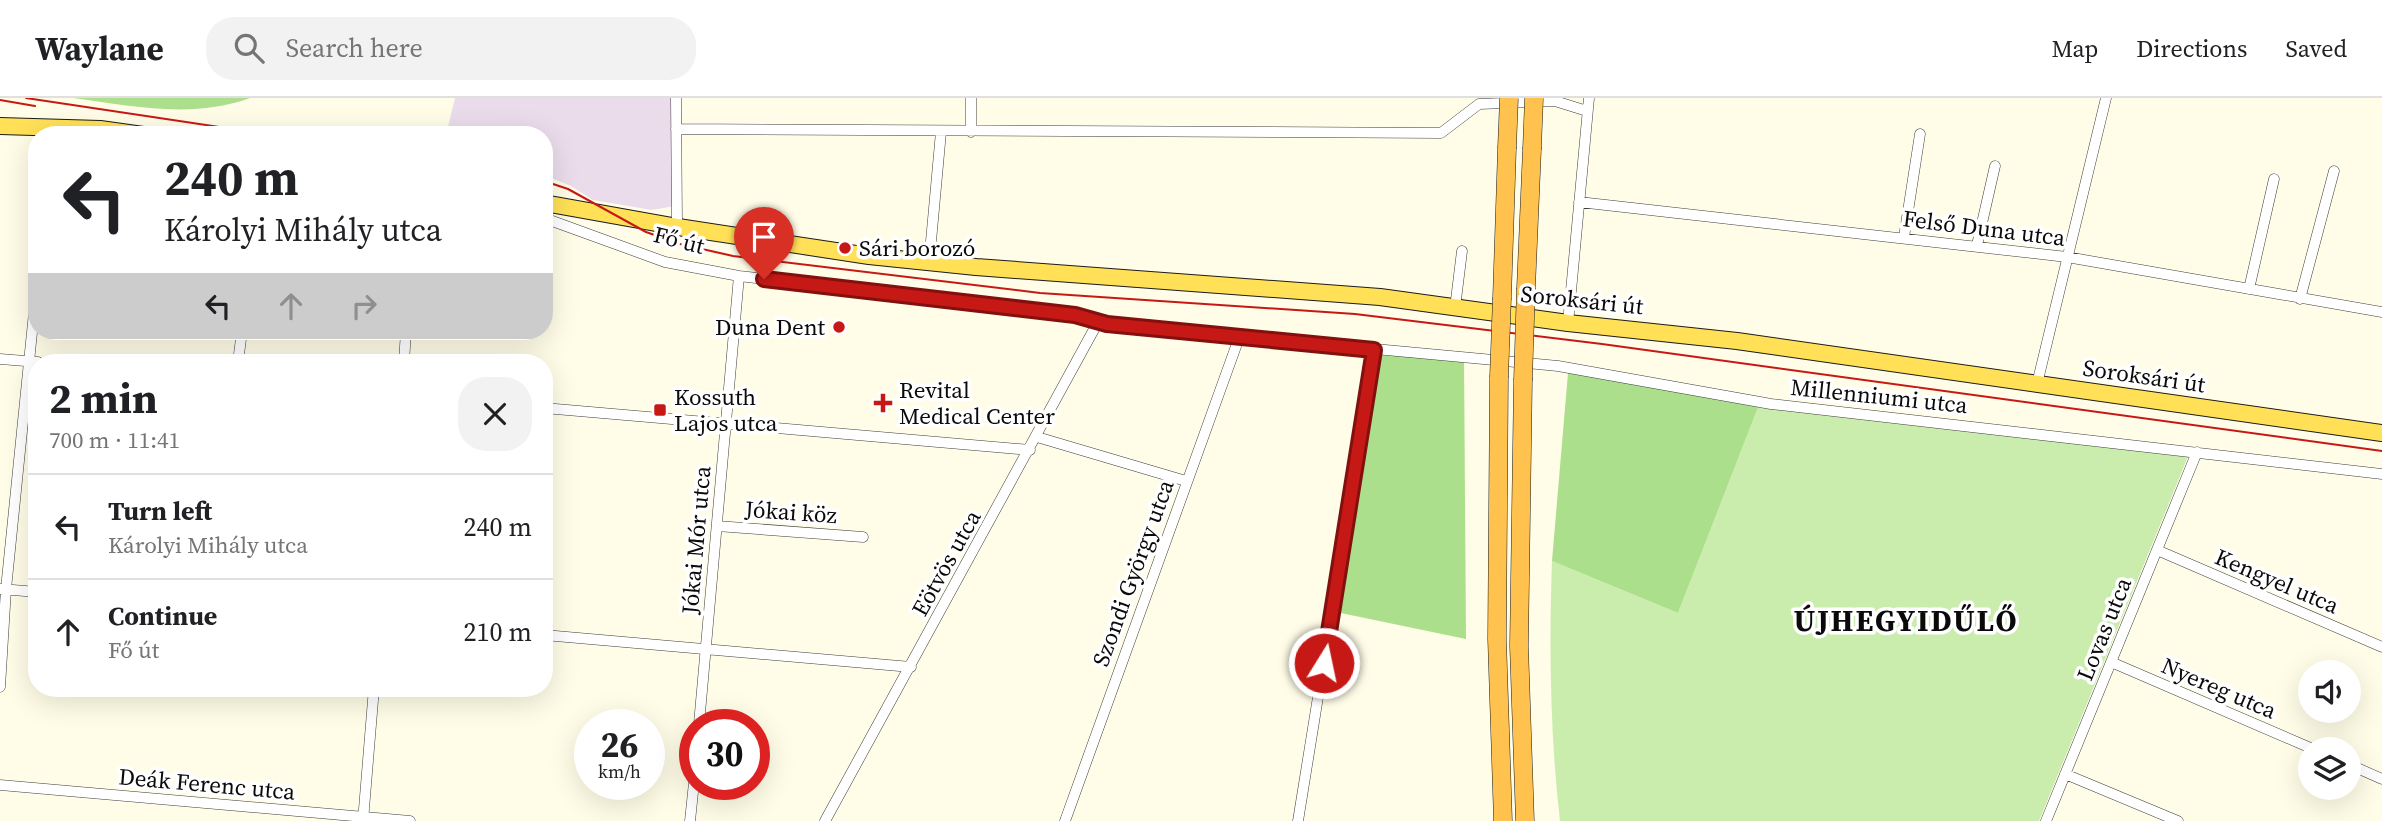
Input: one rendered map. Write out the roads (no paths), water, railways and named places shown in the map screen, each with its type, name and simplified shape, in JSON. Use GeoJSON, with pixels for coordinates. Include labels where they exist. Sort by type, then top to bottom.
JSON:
{"type":"FeatureCollection","features":[{"type":"Feature","properties":{"kind":"highway"},"geometry":{"type":"LineString","coordinates":[[1503,821],[1497,626],[1499,377],[1509,98]]}},
{"type":"Feature","properties":{"kind":"highway"},"geometry":{"type":"LineString","coordinates":[[1525,821],[1519,646],[1523,380],[1534,98]]}},
{"type":"Feature","properties":{"kind":"main road"},"geometry":{"type":"LineString","coordinates":[[0,126],[28,128]]}},
{"type":"Feature","properties":{"kind":"main road","name":"Fő út"},"geometry":{"type":"LineString","coordinates":[[553,199],[774,241]]}},
{"type":"Feature","properties":{"kind":"main road","name":"Fő út"},"geometry":{"type":"LineString","coordinates":[[553,205],[774,241]]}},
{"type":"Feature","properties":{"kind":"main road","name":"Soroksári út"},"geometry":{"type":"LineString","coordinates":[[774,241],[929,263],[1304,289],[1568,323],[1737,341],[2382,433]]}},
{"type":"Feature","properties":{"kind":"street"},"geometry":{"type":"LineString","coordinates":[[676,98],[677,222]]}},
{"type":"Feature","properties":{"kind":"street"},"geometry":{"type":"LineString","coordinates":[[971,98],[971,131]]}},
{"type":"Feature","properties":{"kind":"street"},"geometry":{"type":"LineString","coordinates":[[1568,323],[1589,98]]}},
{"type":"Feature","properties":{"kind":"street"},"geometry":{"type":"LineString","coordinates":[[2037,384],[2106,98]]}},
{"type":"Feature","properties":{"kind":"street"},"geometry":{"type":"LineString","coordinates":[[676,129],[1441,133],[1479,104],[1555,101],[1587,111]]}},
{"type":"Feature","properties":{"kind":"street"},"geometry":{"type":"LineString","coordinates":[[929,263],[941,132]]}},
{"type":"Feature","properties":{"kind":"street"},"geometry":{"type":"LineString","coordinates":[[1904,237],[1920,134]]}},
{"type":"Feature","properties":{"kind":"street"},"geometry":{"type":"LineString","coordinates":[[1977,245],[1994,166]]}},
{"type":"Feature","properties":{"kind":"street"},"geometry":{"type":"LineString","coordinates":[[2300,299],[2334,171]]}},
{"type":"Feature","properties":{"kind":"street"},"geometry":{"type":"LineString","coordinates":[[2249,289],[2274,179]]}},
{"type":"Feature","properties":{"kind":"street","name":"Felső Duna utca"},"geometry":{"type":"LineString","coordinates":[[1579,202],[2067,257],[2382,312]]}},
{"type":"Feature","properties":{"kind":"street","name":"Fő út"},"geometry":{"type":"LineString","coordinates":[[553,221],[665,262],[740,276],[1075,315],[1098,323],[1239,338]]}},
{"type":"Feature","properties":{"kind":"street"},"geometry":{"type":"LineString","coordinates":[[1455,308],[1462,251]]}},
{"type":"Feature","properties":{"kind":"street","name":"Jókai Mór utca"},"geometry":{"type":"LineString","coordinates":[[700,709],[740,276]]}},
{"type":"Feature","properties":{"kind":"street","name":"Eötvös utca"},"geometry":{"type":"LineString","coordinates":[[825,821],[1098,323]]}},
{"type":"Feature","properties":{"kind":"street","name":"Millenniumi utca"},"geometry":{"type":"LineString","coordinates":[[1239,338],[1558,366],[1770,404],[2382,474]]}},
{"type":"Feature","properties":{"kind":"street","name":"Szondi György utca"},"geometry":{"type":"LineString","coordinates":[[1065,821],[1239,338]]}},
{"type":"Feature","properties":{"kind":"street"},"geometry":{"type":"LineString","coordinates":[[1298,821],[1374,350]]}},
{"type":"Feature","properties":{"kind":"street"},"geometry":{"type":"LineString","coordinates":[[0,359],[28,361]]}},
{"type":"Feature","properties":{"kind":"street"},"geometry":{"type":"LineString","coordinates":[[0,687],[3,589],[28,406]]}},
{"type":"Feature","properties":{"kind":"street"},"geometry":{"type":"LineString","coordinates":[[553,409],[1030,450]]}},
{"type":"Feature","properties":{"kind":"street"},"geometry":{"type":"LineString","coordinates":[[1037,438],[1186,481]]}},
{"type":"Feature","properties":{"kind":"street","name":"Lovas utca"},"geometry":{"type":"LineString","coordinates":[[2046,821],[2197,452]]}},
{"type":"Feature","properties":{"kind":"street","name":"Jókai köz"},"geometry":{"type":"LineString","coordinates":[[717,526],[863,537]]}},
{"type":"Feature","properties":{"kind":"street","name":"Kengyel utca"},"geometry":{"type":"LineString","coordinates":[[2157,550],[2382,647]]}},
{"type":"Feature","properties":{"kind":"street"},"geometry":{"type":"LineString","coordinates":[[3,589],[28,591]]}},
{"type":"Feature","properties":{"kind":"street"},"geometry":{"type":"LineString","coordinates":[[553,636],[911,667]]}},
{"type":"Feature","properties":{"kind":"street","name":"Nyereg utca"},"geometry":{"type":"LineString","coordinates":[[2111,662],[2298,743]]}},
{"type":"Feature","properties":{"kind":"street"},"geometry":{"type":"LineString","coordinates":[[363,819],[372,697]]}},
{"type":"Feature","properties":{"kind":"street"},"geometry":{"type":"LineString","coordinates":[[2361,770],[2382,779]]}},
{"type":"Feature","properties":{"kind":"street"},"geometry":{"type":"LineString","coordinates":[[2065,774],[2178,821]]}},
{"type":"Feature","properties":{"kind":"street","name":"Deák Ferenc utca"},"geometry":{"type":"LineString","coordinates":[[0,785],[363,819],[410,821]]}},
{"type":"Feature","properties":{"kind":"street"},"geometry":{"type":"LineString","coordinates":[[690,821],[692,800]]}},
{"type":"Feature","properties":{"kind":"tram line"},"geometry":{"type":"LineString","coordinates":[[26,98],[213,126]]}},
{"type":"Feature","properties":{"kind":"tram line"},"geometry":{"type":"LineString","coordinates":[[0,100],[35,106]]}},
{"type":"Feature","properties":{"kind":"tram line"},"geometry":{"type":"LineString","coordinates":[[553,184],[568,189],[646,232],[680,244],[733,256],[1040,293],[1355,314],[1602,344],[2382,451]]}},
{"type":"Feature","properties":{"kind":"place","name":"Sári borozó"},"geometry":{"type":"Point","coordinates":[845,248]}},
{"type":"Feature","properties":{"kind":"place","name":"Duna Dent"},"geometry":{"type":"Point","coordinates":[839,327]}},
{"type":"Feature","properties":{"kind":"place","name":"Revital Medical Center"},"geometry":{"type":"Point","coordinates":[883,403]}},
{"type":"Feature","properties":{"kind":"place","name":"Kossuth Lajos utca"},"geometry":{"type":"Point","coordinates":[660,410]}},
{"type":"Feature","properties":{"kind":"district","name":"ÚJHEGYIDŰLŐ"},"geometry":{"type":"Point","coordinates":[1906,620]}}]}
